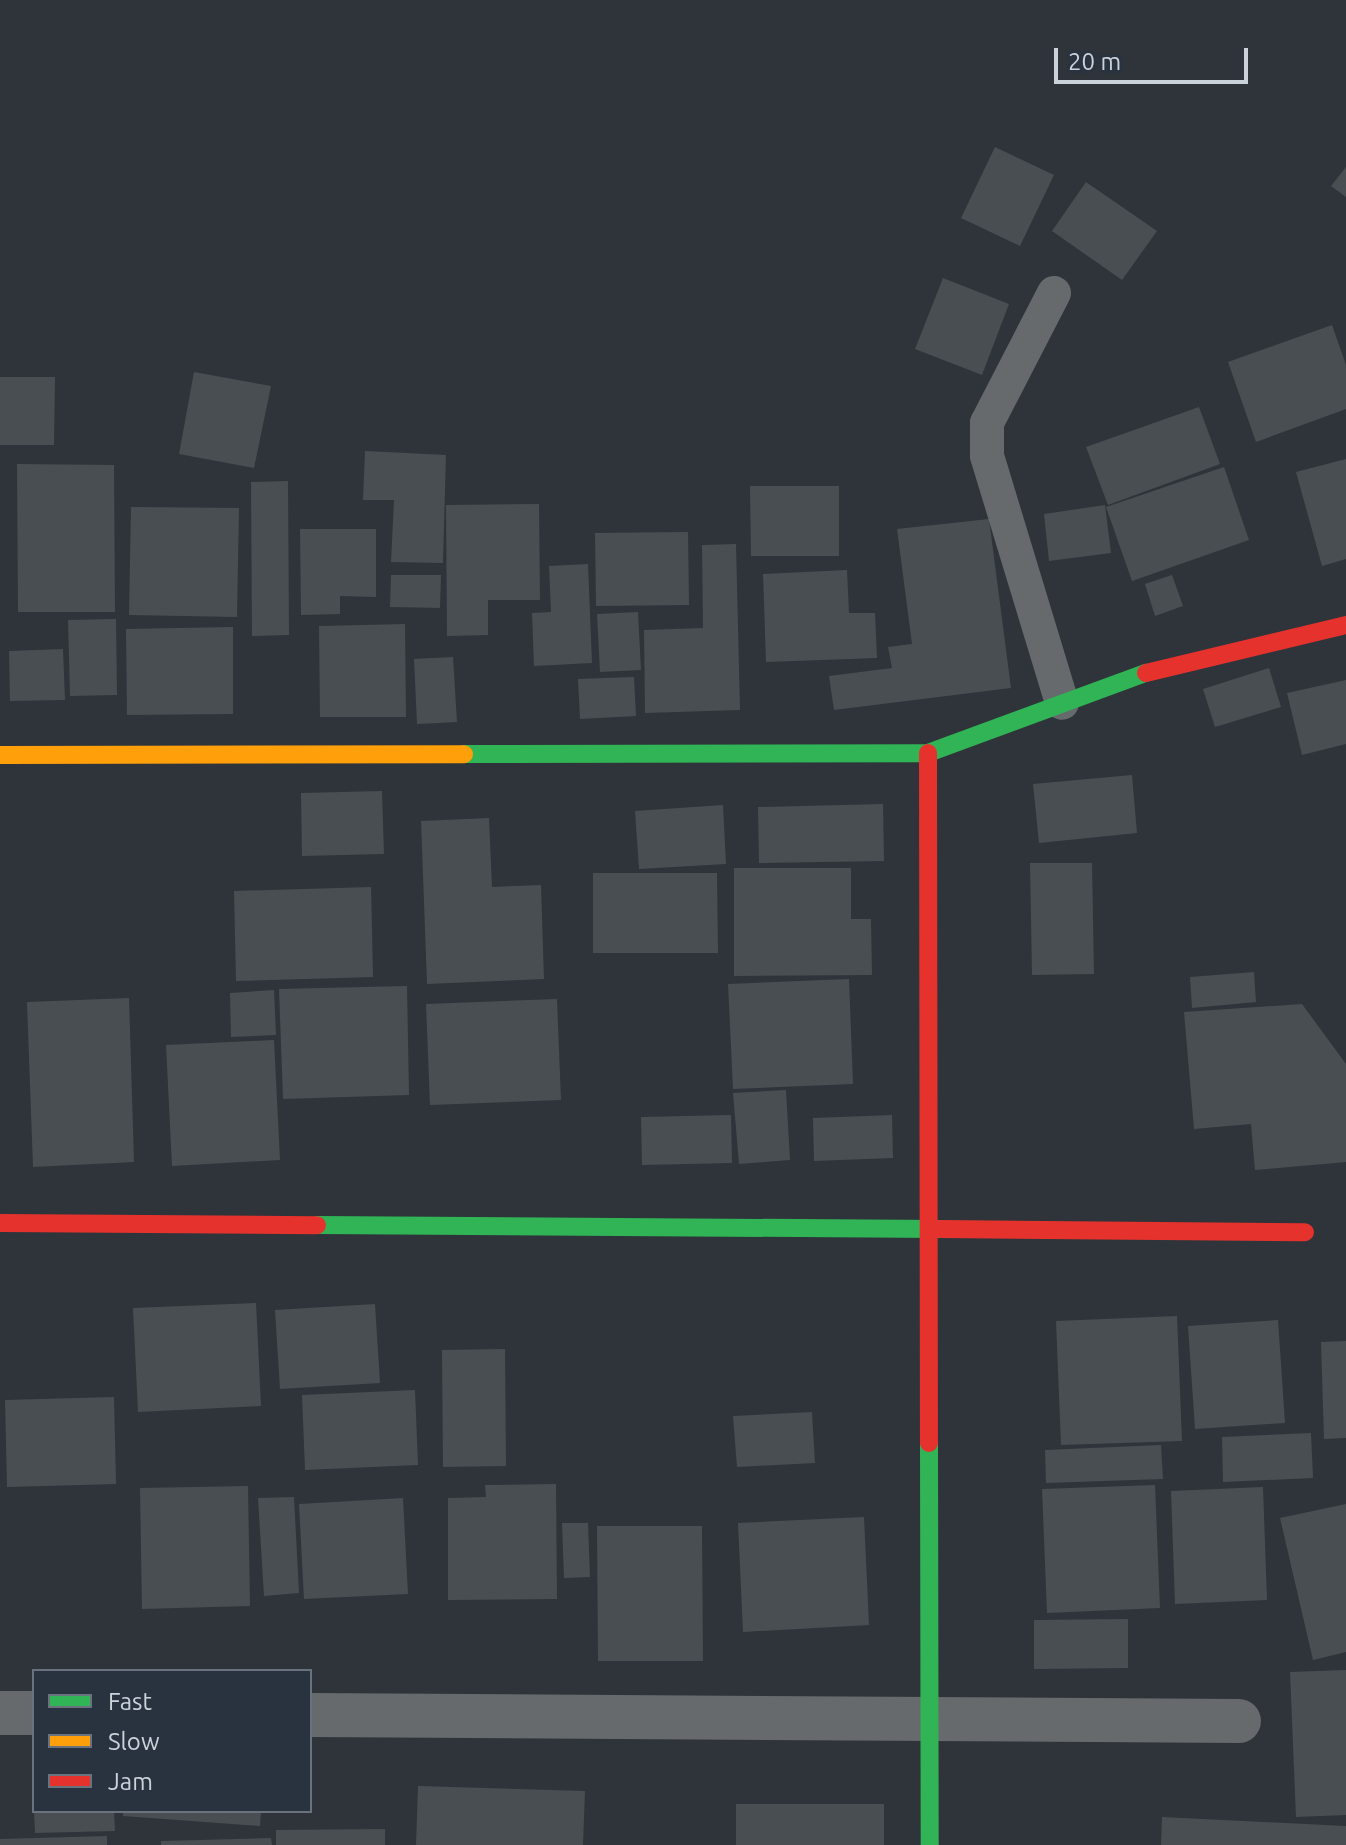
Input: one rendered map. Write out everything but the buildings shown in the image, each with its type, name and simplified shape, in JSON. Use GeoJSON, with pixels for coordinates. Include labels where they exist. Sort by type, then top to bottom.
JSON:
{"type":"FeatureCollection","features":[{"type":"Feature","properties":{"kind":"street"},"geometry":{"type":"LineString","coordinates":[[0,755],[928,753],[1151,671],[1346,625]]}},
{"type":"Feature","properties":{"kind":"street"},"geometry":{"type":"LineString","coordinates":[[928,753],[925,1227],[932,1718],[930,1845]]}},
{"type":"Feature","properties":{"kind":"street"},"geometry":{"type":"LineString","coordinates":[[0,1223],[1305,1232]]}},
{"type":"Feature","properties":{"kind":"street"},"geometry":{"type":"LineString","coordinates":[[0,1713],[32,1713]]}},
{"type":"Feature","properties":{"kind":"street"},"geometry":{"type":"LineString","coordinates":[[312,1715],[1239,1721]]}},
{"type":"Feature","properties":{"kind":"lane"},"geometry":{"type":"LineString","coordinates":[[1054,293],[987,423],[987,456],[1062,703]]}},
{"type":"Feature","properties":{"kind":"traffic: fast"},"geometry":{"type":"LineString","coordinates":[[464,754],[928,753],[1146,673]]}},
{"type":"Feature","properties":{"kind":"traffic: fast"},"geometry":{"type":"LineString","coordinates":[[317,1225],[940,1229]]}},
{"type":"Feature","properties":{"kind":"traffic: fast"},"geometry":{"type":"LineString","coordinates":[[929,1443],[930,1845]]}},
{"type":"Feature","properties":{"kind":"traffic: slow"},"geometry":{"type":"LineString","coordinates":[[0,755],[464,754]]}},
{"type":"Feature","properties":{"kind":"traffic: jam"},"geometry":{"type":"LineString","coordinates":[[1146,673],[1346,625]]}},
{"type":"Feature","properties":{"kind":"traffic: jam"},"geometry":{"type":"LineString","coordinates":[[928,753],[929,1443]]}},
{"type":"Feature","properties":{"kind":"traffic: jam"},"geometry":{"type":"LineString","coordinates":[[0,1223],[317,1225]]}},
{"type":"Feature","properties":{"kind":"traffic: jam"},"geometry":{"type":"LineString","coordinates":[[940,1229],[1305,1232]]}}]}
